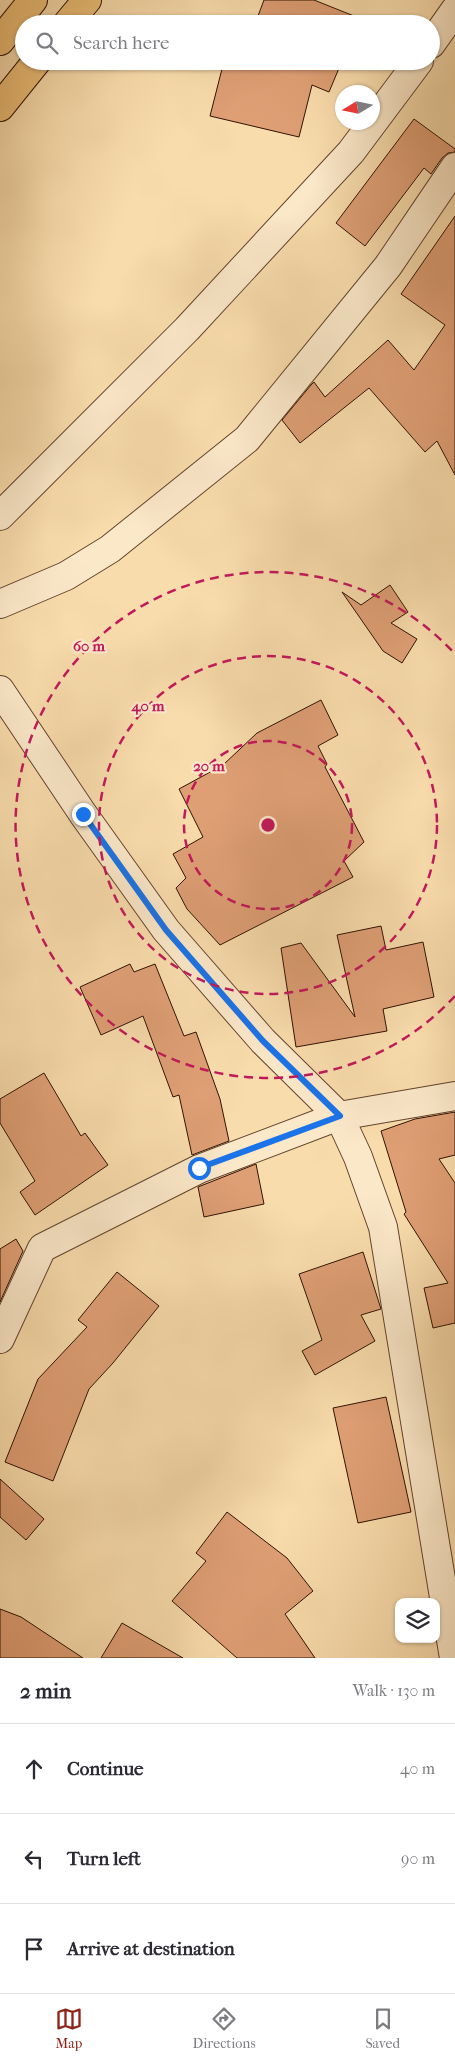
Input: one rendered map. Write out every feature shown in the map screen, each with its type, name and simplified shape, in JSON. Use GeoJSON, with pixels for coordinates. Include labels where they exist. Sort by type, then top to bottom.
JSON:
{"type":"FeatureCollection","features":[{"type":"Feature","properties":{"kind":"main road"},"geometry":{"type":"LineString","coordinates":[[21,15],[33,0]]}},
{"type":"Feature","properties":{"kind":"main road"},"geometry":{"type":"LineString","coordinates":[[74,15],[87,0]]}},
{"type":"Feature","properties":{"kind":"main road"},"geometry":{"type":"LineString","coordinates":[[0,41],[15,22]]}},
{"type":"Feature","properties":{"kind":"main road"},"geometry":{"type":"LineString","coordinates":[[0,107],[30,70]]}},
{"type":"Feature","properties":{"kind":"street"},"geometry":{"type":"LineString","coordinates":[[440,31],[455,10]]}},
{"type":"Feature","properties":{"kind":"street"},"geometry":{"type":"LineString","coordinates":[[0,516],[188,329],[351,152],[412,70]]}},
{"type":"Feature","properties":{"kind":"street"},"geometry":{"type":"LineString","coordinates":[[0,604],[66,576],[110,549],[247,439],[388,266],[455,167]]}},
{"type":"Feature","properties":{"kind":"street"},"geometry":{"type":"LineString","coordinates":[[0,690],[83,814],[166,930],[263,1041],[340,1116],[358,1157],[383,1227],[454,1658]]}},
{"type":"Feature","properties":{"kind":"street"},"geometry":{"type":"LineString","coordinates":[[0,1339],[42,1248],[199,1168],[340,1116],[455,1096]]}},
{"type":"Feature","properties":{"kind":"building"},"geometry":{"type":"Polygon","coordinates":[[[264,0],[314,0],[352,15],[258,15],[264,0]]]}},
{"type":"Feature","properties":{"kind":"building"},"geometry":{"type":"Polygon","coordinates":[[[222,70],[338,70],[329,92],[312,85],[299,137],[210,116],[222,70]]]}},
{"type":"Feature","properties":{"kind":"building"},"geometry":{"type":"Polygon","coordinates":[[[414,119],[455,149],[455,152],[448,153],[442,158],[431,174],[424,168],[365,246],[336,223],[414,119]]]}},
{"type":"Feature","properties":{"kind":"building"},"geometry":{"type":"Polygon","coordinates":[[[455,216],[455,475],[437,441],[425,452],[369,388],[300,443],[282,420],[314,382],[325,397],[388,340],[414,370],[445,325],[401,294],[455,216]]]}},
{"type":"Feature","properties":{"kind":"building"},"geometry":{"type":"Polygon","coordinates":[[[390,585],[408,612],[391,623],[417,639],[402,663],[383,651],[342,592],[361,605],[390,585]]]}},
{"type":"Feature","properties":{"kind":"building"},"geometry":{"type":"Polygon","coordinates":[[[321,700],[338,735],[318,746],[327,764],[325,767],[364,842],[344,861],[353,877],[220,945],[187,909],[176,888],[186,878],[173,854],[203,837],[179,789],[223,765],[257,733],[321,700]]]}},
{"type":"Feature","properties":{"kind":"building"},"geometry":{"type":"Polygon","coordinates":[[[381,926],[386,950],[423,942],[434,997],[383,1009],[387,1031],[296,1047],[281,948],[301,943],[355,1017],[337,935],[381,926]]]}},
{"type":"Feature","properties":{"kind":"building"},"geometry":{"type":"Polygon","coordinates":[[[130,964],[134,972],[155,964],[184,1036],[196,1032],[220,1099],[229,1141],[192,1155],[179,1095],[173,1097],[143,1016],[101,1035],[80,987],[130,964]]]}},
{"type":"Feature","properties":{"kind":"building"},"geometry":{"type":"Polygon","coordinates":[[[44,1073],[81,1136],[85,1133],[108,1165],[35,1215],[20,1192],[35,1181],[0,1123],[0,1099],[44,1073]]]}},
{"type":"Feature","properties":{"kind":"building"},"geometry":{"type":"Polygon","coordinates":[[[455,1112],[455,1155],[439,1159],[455,1183],[455,1323],[433,1328],[424,1288],[448,1283],[404,1214],[406,1212],[381,1131],[415,1119],[455,1112]]]}},
{"type":"Feature","properties":{"kind":"building"},"geometry":{"type":"Polygon","coordinates":[[[256,1164],[264,1204],[204,1217],[198,1187],[256,1164]]]}},
{"type":"Feature","properties":{"kind":"building"},"geometry":{"type":"Polygon","coordinates":[[[16,1239],[23,1251],[0,1302],[0,1249],[16,1239]]]}},
{"type":"Feature","properties":{"kind":"building"},"geometry":{"type":"Polygon","coordinates":[[[363,1252],[381,1309],[361,1315],[375,1341],[315,1375],[302,1351],[322,1340],[299,1274],[363,1252]]]}},
{"type":"Feature","properties":{"kind":"building"},"geometry":{"type":"Polygon","coordinates":[[[117,1272],[159,1306],[113,1363],[89,1389],[53,1481],[5,1462],[38,1379],[87,1327],[78,1320],[117,1272]]]}},
{"type":"Feature","properties":{"kind":"building"},"geometry":{"type":"Polygon","coordinates":[[[386,1397],[411,1512],[358,1523],[333,1408],[386,1397]]]}},
{"type":"Feature","properties":{"kind":"building"},"geometry":{"type":"Polygon","coordinates":[[[0,1479],[44,1519],[26,1540],[0,1517],[0,1479]]]}},
{"type":"Feature","properties":{"kind":"building"},"geometry":{"type":"Polygon","coordinates":[[[227,1512],[287,1558],[313,1591],[285,1614],[315,1658],[237,1658],[172,1601],[206,1561],[196,1553],[227,1512]]]}},
{"type":"Feature","properties":{"kind":"building"},"geometry":{"type":"Polygon","coordinates":[[[0,1609],[21,1617],[83,1658],[0,1658],[0,1609]]]}},
{"type":"Feature","properties":{"kind":"building"},"geometry":{"type":"Polygon","coordinates":[[[122,1623],[183,1658],[101,1658],[122,1623]]]}},
{"type":"Feature","properties":{"kind":"route"},"geometry":{"type":"LineString","coordinates":[[83,814],[166,930],[263,1041],[340,1116],[199,1168]]}}]}
